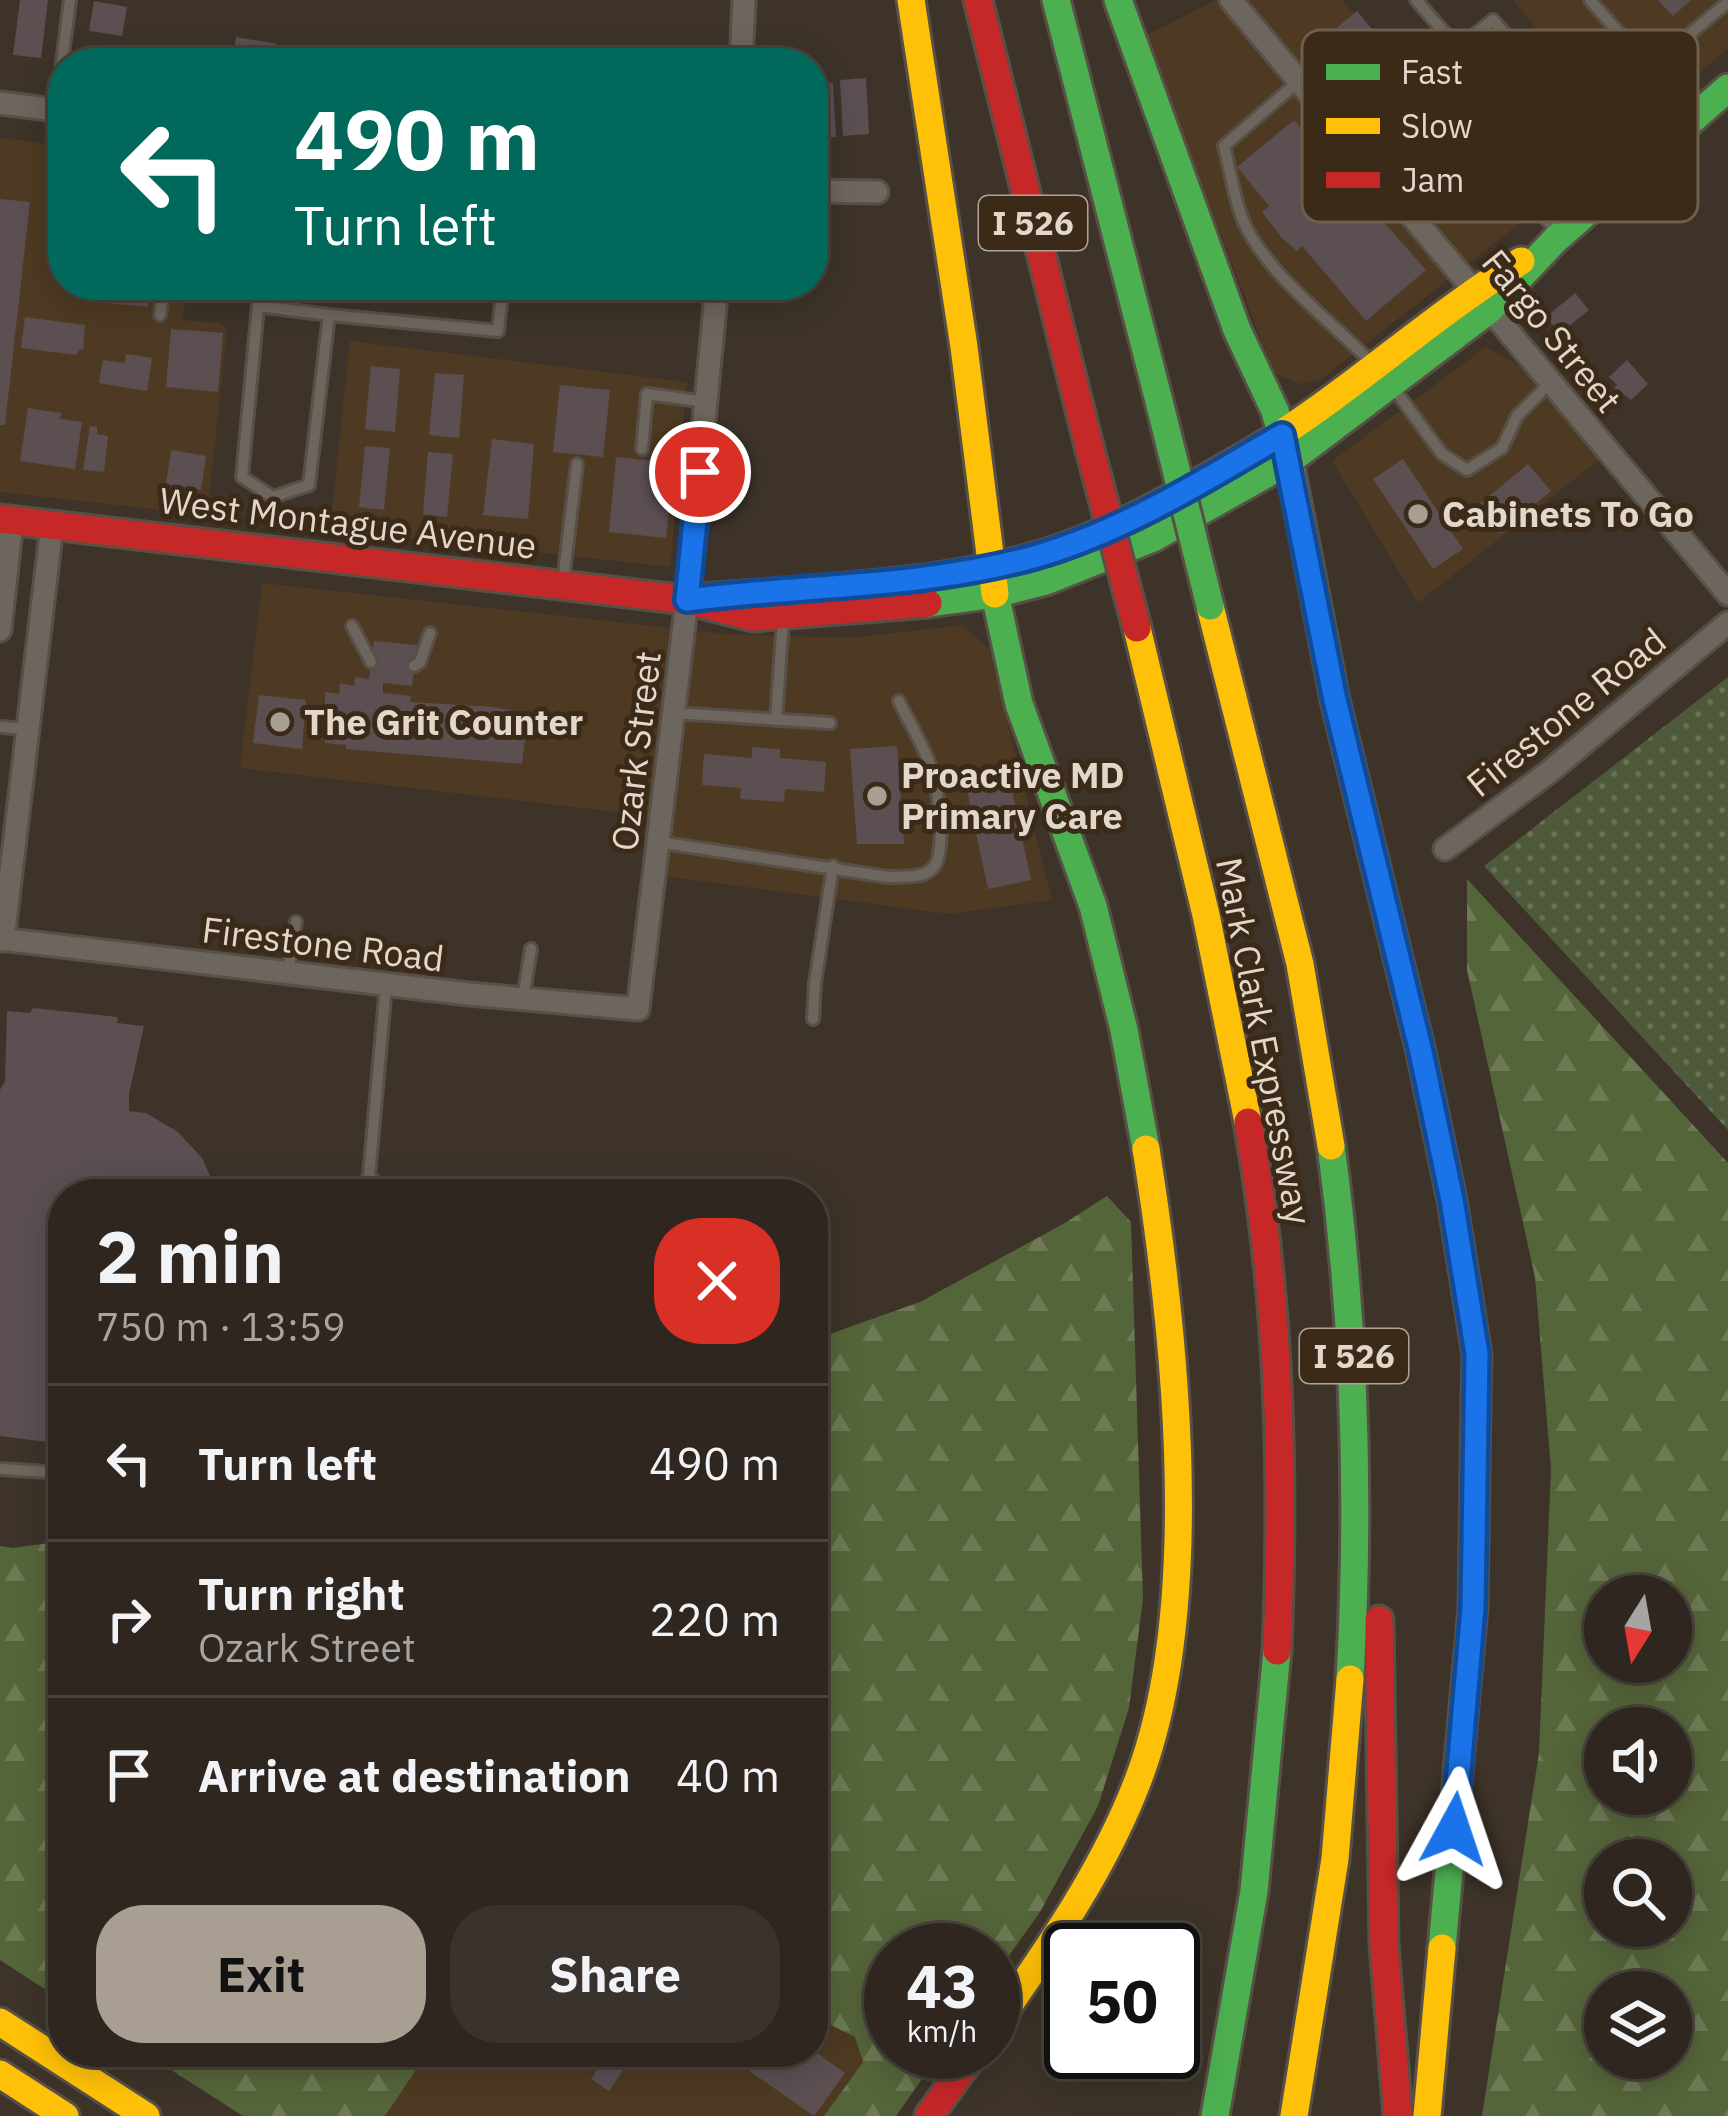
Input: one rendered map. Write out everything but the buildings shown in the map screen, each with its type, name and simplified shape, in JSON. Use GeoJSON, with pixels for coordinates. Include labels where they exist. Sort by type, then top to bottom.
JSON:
{"type":"FeatureCollection","features":[{"type":"Feature","properties":{"kind":"main road"},"geometry":{"type":"LineString","coordinates":[[910,0],[1010,675],[1091,900],[1129,1038],[1168,1302],[1178,1484],[1174,1623],[1153,1736],[1118,1826],[1063,1925],[1020,1988]]}},
{"type":"Feature","properties":{"kind":"main road","name":"Mark Clark Expressway"},"geometry":{"type":"LineString","coordinates":[[977,0],[1137,628],[1240,1072],[1261,1203],[1276,1350],[1280,1493],[1275,1708],[1257,1868],[1215,2116]]}},
{"type":"Feature","properties":{"kind":"main road","name":"Mark Clark Expressway"},"geometry":{"type":"LineString","coordinates":[[1056,0],[1285,903],[1334,1161],[1356,1387],[1357,1509],[1336,1855],[1294,2116]]}},
{"type":"Feature","properties":{"kind":"main road"},"geometry":{"type":"LineString","coordinates":[[1118,0],[1285,448],[1335,700],[1426,1073],[1477,1354],[1473,1608],[1426,2116]]}},
{"type":"Feature","properties":{"kind":"main road","name":"West Montague Avenue"},"geometry":{"type":"LineString","coordinates":[[1698,115],[1726,93]]}},
{"type":"Feature","properties":{"kind":"main road","name":"West Montague Avenue"},"geometry":{"type":"LineString","coordinates":[[6,520],[687,600],[753,617],[784,616],[993,581],[1038,556],[1142,515],[1285,448],[1482,300],[1576,222]]}},
{"type":"Feature","properties":{"kind":"main road","name":"West Montague Avenue"},"geometry":{"type":"LineString","coordinates":[[687,600],[872,584],[993,581]]}},
{"type":"Feature","properties":{"kind":"main road"},"geometry":{"type":"LineString","coordinates":[[1334,1161],[1359,1250],[1374,1376],[1384,1945],[1398,2116]]}},
{"type":"Feature","properties":{"kind":"main road"},"geometry":{"type":"LineString","coordinates":[[0,2022],[48,2052]]}},
{"type":"Feature","properties":{"kind":"main road"},"geometry":{"type":"LineString","coordinates":[[71,2067],[146,2116]]}},
{"type":"Feature","properties":{"kind":"main road"},"geometry":{"type":"LineString","coordinates":[[0,2074],[65,2116]]}},
{"type":"Feature","properties":{"kind":"main road"},"geometry":{"type":"LineString","coordinates":[[929,2116],[956,2079]]}},
{"type":"Feature","properties":{"kind":"street"},"geometry":{"type":"LineString","coordinates":[[742,48],[744,0]]}},
{"type":"Feature","properties":{"kind":"street","name":"Fargo Street"},"geometry":{"type":"LineString","coordinates":[[1231,0],[1302,85]]}},
{"type":"Feature","properties":{"kind":"street"},"geometry":{"type":"LineString","coordinates":[[0,103],[48,109]]}},
{"type":"Feature","properties":{"kind":"street"},"geometry":{"type":"LineString","coordinates":[[828,190],[877,192]]}},
{"type":"Feature","properties":{"kind":"street","name":"Fargo Street"},"geometry":{"type":"LineString","coordinates":[[1417,222],[1728,594]]}},
{"type":"Feature","properties":{"kind":"street","name":"Ozark Street"},"geometry":{"type":"LineString","coordinates":[[638,1009],[687,600],[716,300]]}},
{"type":"Feature","properties":{"kind":"street"},"geometry":{"type":"LineString","coordinates":[[0,630],[6,520]]}},
{"type":"Feature","properties":{"kind":"street"},"geometry":{"type":"LineString","coordinates":[[2,939],[52,525]]}},
{"type":"Feature","properties":{"kind":"street","name":"Firestone Road"},"geometry":{"type":"LineString","coordinates":[[1444,849],[1549,772],[1728,623]]}},
{"type":"Feature","properties":{"kind":"street","name":"Firestone Road"},"geometry":{"type":"LineString","coordinates":[[2,939],[638,1009]]}},
{"type":"Feature","properties":{"kind":"lane"},"geometry":{"type":"LineString","coordinates":[[66,48],[70,0]]}},
{"type":"Feature","properties":{"kind":"lane"},"geometry":{"type":"LineString","coordinates":[[1416,0],[1442,30]]}},
{"type":"Feature","properties":{"kind":"lane"},"geometry":{"type":"LineString","coordinates":[[1590,0],[1616,30]]}},
{"type":"Feature","properties":{"kind":"lane"},"geometry":{"type":"LineString","coordinates":[[1695,30],[1728,2]]}},
{"type":"Feature","properties":{"kind":"lane"},"geometry":{"type":"LineString","coordinates":[[1299,81],[1224,146],[1247,229],[1279,271],[1383,376],[1442,454],[1467,470],[1502,448],[1517,416],[1550,383]]}},
{"type":"Feature","properties":{"kind":"lane"},"geometry":{"type":"LineString","coordinates":[[1546,222],[1558,238]]}},
{"type":"Feature","properties":{"kind":"lane"},"geometry":{"type":"LineString","coordinates":[[160,315],[162,300]]}},
{"type":"Feature","properties":{"kind":"lane"},"geometry":{"type":"LineString","coordinates":[[329,315],[309,485],[273,497],[242,477],[258,306],[497,331],[501,300]]}},
{"type":"Feature","properties":{"kind":"lane"},"geometry":{"type":"LineString","coordinates":[[643,448],[647,394],[706,402]]}},
{"type":"Feature","properties":{"kind":"lane"},"geometry":{"type":"LineString","coordinates":[[563,585],[577,464]]}},
{"type":"Feature","properties":{"kind":"lane"},"geometry":{"type":"LineString","coordinates":[[776,720],[784,616]]}},
{"type":"Feature","properties":{"kind":"lane"},"geometry":{"type":"LineString","coordinates":[[352,626],[371,662]]}},
{"type":"Feature","properties":{"kind":"lane"},"geometry":{"type":"LineString","coordinates":[[414,666],[430,634]]}},
{"type":"Feature","properties":{"kind":"lane"},"geometry":{"type":"LineString","coordinates":[[658,842],[888,877],[931,871],[939,859],[940,819],[931,768],[899,701]]}},
{"type":"Feature","properties":{"kind":"lane"},"geometry":{"type":"LineString","coordinates":[[673,713],[830,723]]}},
{"type":"Feature","properties":{"kind":"lane"},"geometry":{"type":"LineString","coordinates":[[0,727],[29,730]]}},
{"type":"Feature","properties":{"kind":"lane"},"geometry":{"type":"LineString","coordinates":[[813,1019],[833,866]]}},
{"type":"Feature","properties":{"kind":"lane"},"geometry":{"type":"LineString","coordinates":[[288,972],[296,922]]}},
{"type":"Feature","properties":{"kind":"lane"},"geometry":{"type":"LineString","coordinates":[[523,999],[531,950]]}},
{"type":"Feature","properties":{"kind":"lane"},"geometry":{"type":"LineString","coordinates":[[367,1179],[386,984]]}},
{"type":"Feature","properties":{"kind":"lane"},"geometry":{"type":"LineString","coordinates":[[369,1176],[372,1179]]}},
{"type":"Feature","properties":{"kind":"lane"},"geometry":{"type":"LineString","coordinates":[[0,1469],[48,1472]]}},
{"type":"Feature","properties":{"kind":"shaded area"},"geometry":{"type":"Polygon","coordinates":[[[1216,0],[1342,0],[1368,30],[1302,30],[1302,222],[1521,222],[1320,380],[1300,384],[1274,373],[1145,36],[1216,0]]]}},
{"type":"Feature","properties":{"kind":"shaded area"},"geometry":{"type":"Polygon","coordinates":[[[1513,0],[1728,0],[1728,49],[1698,74],[1698,30],[1538,30],[1513,0]]]}},
{"type":"Feature","properties":{"kind":"shaded area"},"geometry":{"type":"Polygon","coordinates":[[[0,138],[48,143],[48,300],[185,300],[183,320],[220,323],[227,331],[207,515],[0,492],[0,138]]]}},
{"type":"Feature","properties":{"kind":"shaded area"},"geometry":{"type":"Polygon","coordinates":[[[350,341],[687,382],[670,567],[330,529],[350,341]]]}},
{"type":"Feature","properties":{"kind":"shaded area"},"geometry":{"type":"Polygon","coordinates":[[[1486,347],[1550,383],[1609,452],[1418,603],[1332,461],[1486,347]]]}},
{"type":"Feature","properties":{"kind":"shaded area"},"geometry":{"type":"Polygon","coordinates":[[[262,583],[727,634],[851,638],[963,625],[989,649],[1052,900],[949,914],[654,875],[660,817],[240,768],[262,583]]]}},
{"type":"Feature","properties":{"kind":"shaded area"},"geometry":{"type":"Polygon","coordinates":[[[828,2023],[856,2037],[863,2062],[824,2116],[385,2116],[418,2067],[828,2067],[828,2023]]]}},
{"type":"Feature","properties":{"kind":"green space"},"geometry":{"type":"Polygon","coordinates":[[[1728,677],[1728,1130],[1484,866],[1728,677]]]}},
{"type":"Feature","properties":{"kind":"green space"},"geometry":{"type":"Polygon","coordinates":[[[1467,879],[1728,1163],[1728,2116],[1482,2116],[1539,1753],[1551,1469],[1535,1277],[1467,970],[1467,879]]]}},
{"type":"Feature","properties":{"kind":"green space"},"geometry":{"type":"Polygon","coordinates":[[[1107,1196],[1131,1222],[1143,1599],[1129,1708],[1098,1806],[1040,1912],[1020,1940],[1020,1923],[864,1923],[864,2079],[922,2079],[896,2116],[824,2116],[863,2062],[855,2037],[828,2024],[828,1335],[920,1302],[1107,1196]]]}},
{"type":"Feature","properties":{"kind":"green space"},"geometry":{"type":"Polygon","coordinates":[[[48,1543],[48,1991],[0,1960],[0,1546],[48,1543]]]}},
{"type":"Feature","properties":{"kind":"green space"},"geometry":{"type":"Polygon","coordinates":[[[166,2067],[418,2067],[385,2116],[243,2116],[166,2067]]]}},
{"type":"Feature","properties":{"kind":"traffic: fast"},"geometry":{"type":"LineString","coordinates":[[1056,0],[1161,409]]}},
{"type":"Feature","properties":{"kind":"traffic: fast"},"geometry":{"type":"LineString","coordinates":[[1118,0],[1237,330],[1275,411],[1289,461]]}},
{"type":"Feature","properties":{"kind":"traffic: fast"},"geometry":{"type":"LineString","coordinates":[[1698,114],[1728,88]]}},
{"type":"Feature","properties":{"kind":"traffic: fast"},"geometry":{"type":"LineString","coordinates":[[928,603],[1046,581],[1153,538],[1289,461],[1489,310],[1575,222]]}},
{"type":"Feature","properties":{"kind":"traffic: fast"},"geometry":{"type":"LineString","coordinates":[[1161,409],[1210,606]]}},
{"type":"Feature","properties":{"kind":"traffic: fast"},"geometry":{"type":"LineString","coordinates":[[995,594],[1019,704],[1093,906],[1124,1030],[1146,1149]]}},
{"type":"Feature","properties":{"kind":"traffic: fast"},"geometry":{"type":"LineString","coordinates":[[1331,1146],[1346,1279],[1353,1412],[1350,1679]]}},
{"type":"Feature","properties":{"kind":"traffic: fast"},"geometry":{"type":"LineString","coordinates":[[1442,1948],[1473,1608],[1476,1399]]}},
{"type":"Feature","properties":{"kind":"traffic: fast"},"geometry":{"type":"LineString","coordinates":[[1215,2116],[1254,1891],[1277,1651]]}},
{"type":"Feature","properties":{"kind":"traffic: slow"},"geometry":{"type":"LineString","coordinates":[[911,0],[964,347],[995,594]]}},
{"type":"Feature","properties":{"kind":"traffic: slow"},"geometry":{"type":"LineString","coordinates":[[1242,458],[1314,412],[1521,261]]}},
{"type":"Feature","properties":{"kind":"traffic: slow"},"geometry":{"type":"LineString","coordinates":[[1289,461],[1335,700],[1452,1200],[1477,1355],[1476,1399]]}},
{"type":"Feature","properties":{"kind":"traffic: slow"},"geometry":{"type":"LineString","coordinates":[[1210,606],[1300,964],[1331,1146]]}},
{"type":"Feature","properties":{"kind":"traffic: slow"},"geometry":{"type":"LineString","coordinates":[[1137,628],[1206,915],[1248,1122]]}},
{"type":"Feature","properties":{"kind":"traffic: slow"},"geometry":{"type":"LineString","coordinates":[[1020,1988],[1093,1874],[1126,1809],[1160,1706],[1172,1629],[1178,1548],[1174,1381],[1146,1149]]}},
{"type":"Feature","properties":{"kind":"traffic: slow"},"geometry":{"type":"LineString","coordinates":[[1294,2116],[1335,1859],[1350,1679]]}},
{"type":"Feature","properties":{"kind":"traffic: slow"},"geometry":{"type":"LineString","coordinates":[[1427,2116],[1442,1948]]}},
{"type":"Feature","properties":{"kind":"traffic: slow"},"geometry":{"type":"LineString","coordinates":[[0,2022],[48,2053]]}},
{"type":"Feature","properties":{"kind":"traffic: slow"},"geometry":{"type":"LineString","coordinates":[[70,2067],[146,2116]]}},
{"type":"Feature","properties":{"kind":"traffic: slow"},"geometry":{"type":"LineString","coordinates":[[0,2074],[65,2116]]}},
{"type":"Feature","properties":{"kind":"traffic: jam"},"geometry":{"type":"LineString","coordinates":[[978,0],[1089,446]]}},
{"type":"Feature","properties":{"kind":"traffic: jam"},"geometry":{"type":"LineString","coordinates":[[1089,446],[1137,628]]}},
{"type":"Feature","properties":{"kind":"traffic: jam"},"geometry":{"type":"LineString","coordinates":[[705,598],[912,580],[1034,557],[1115,526],[1242,458]]}},
{"type":"Feature","properties":{"kind":"traffic: jam"},"geometry":{"type":"LineString","coordinates":[[0,519],[687,600],[753,617],[928,603]]}},
{"type":"Feature","properties":{"kind":"traffic: jam"},"geometry":{"type":"LineString","coordinates":[[1248,1122],[1267,1254],[1277,1386],[1277,1651]]}},
{"type":"Feature","properties":{"kind":"traffic: jam"},"geometry":{"type":"LineString","coordinates":[[1379,1620],[1384,1945],[1398,2116]]}},
{"type":"Feature","properties":{"kind":"traffic: jam"},"geometry":{"type":"LineString","coordinates":[[929,2116],[956,2079]]}},
{"type":"Feature","properties":{"kind":"place","name":"Cabinets To Go"},"geometry":{"type":"Point","coordinates":[1418,514]}},
{"type":"Feature","properties":{"kind":"place","name":"The Grit Counter"},"geometry":{"type":"Point","coordinates":[280,722]}},
{"type":"Feature","properties":{"kind":"place","name":"Proactive MD Primary Care"},"geometry":{"type":"Point","coordinates":[877,796]}},
{"type":"Feature","properties":{"kind":"route"},"geometry":{"type":"LineString","coordinates":[[700,472],[687,600],[872,584],[1038,556],[1142,515],[1282,435],[1335,700],[1421,1052],[1477,1354],[1473,1608],[1454,1829]]}}]}
